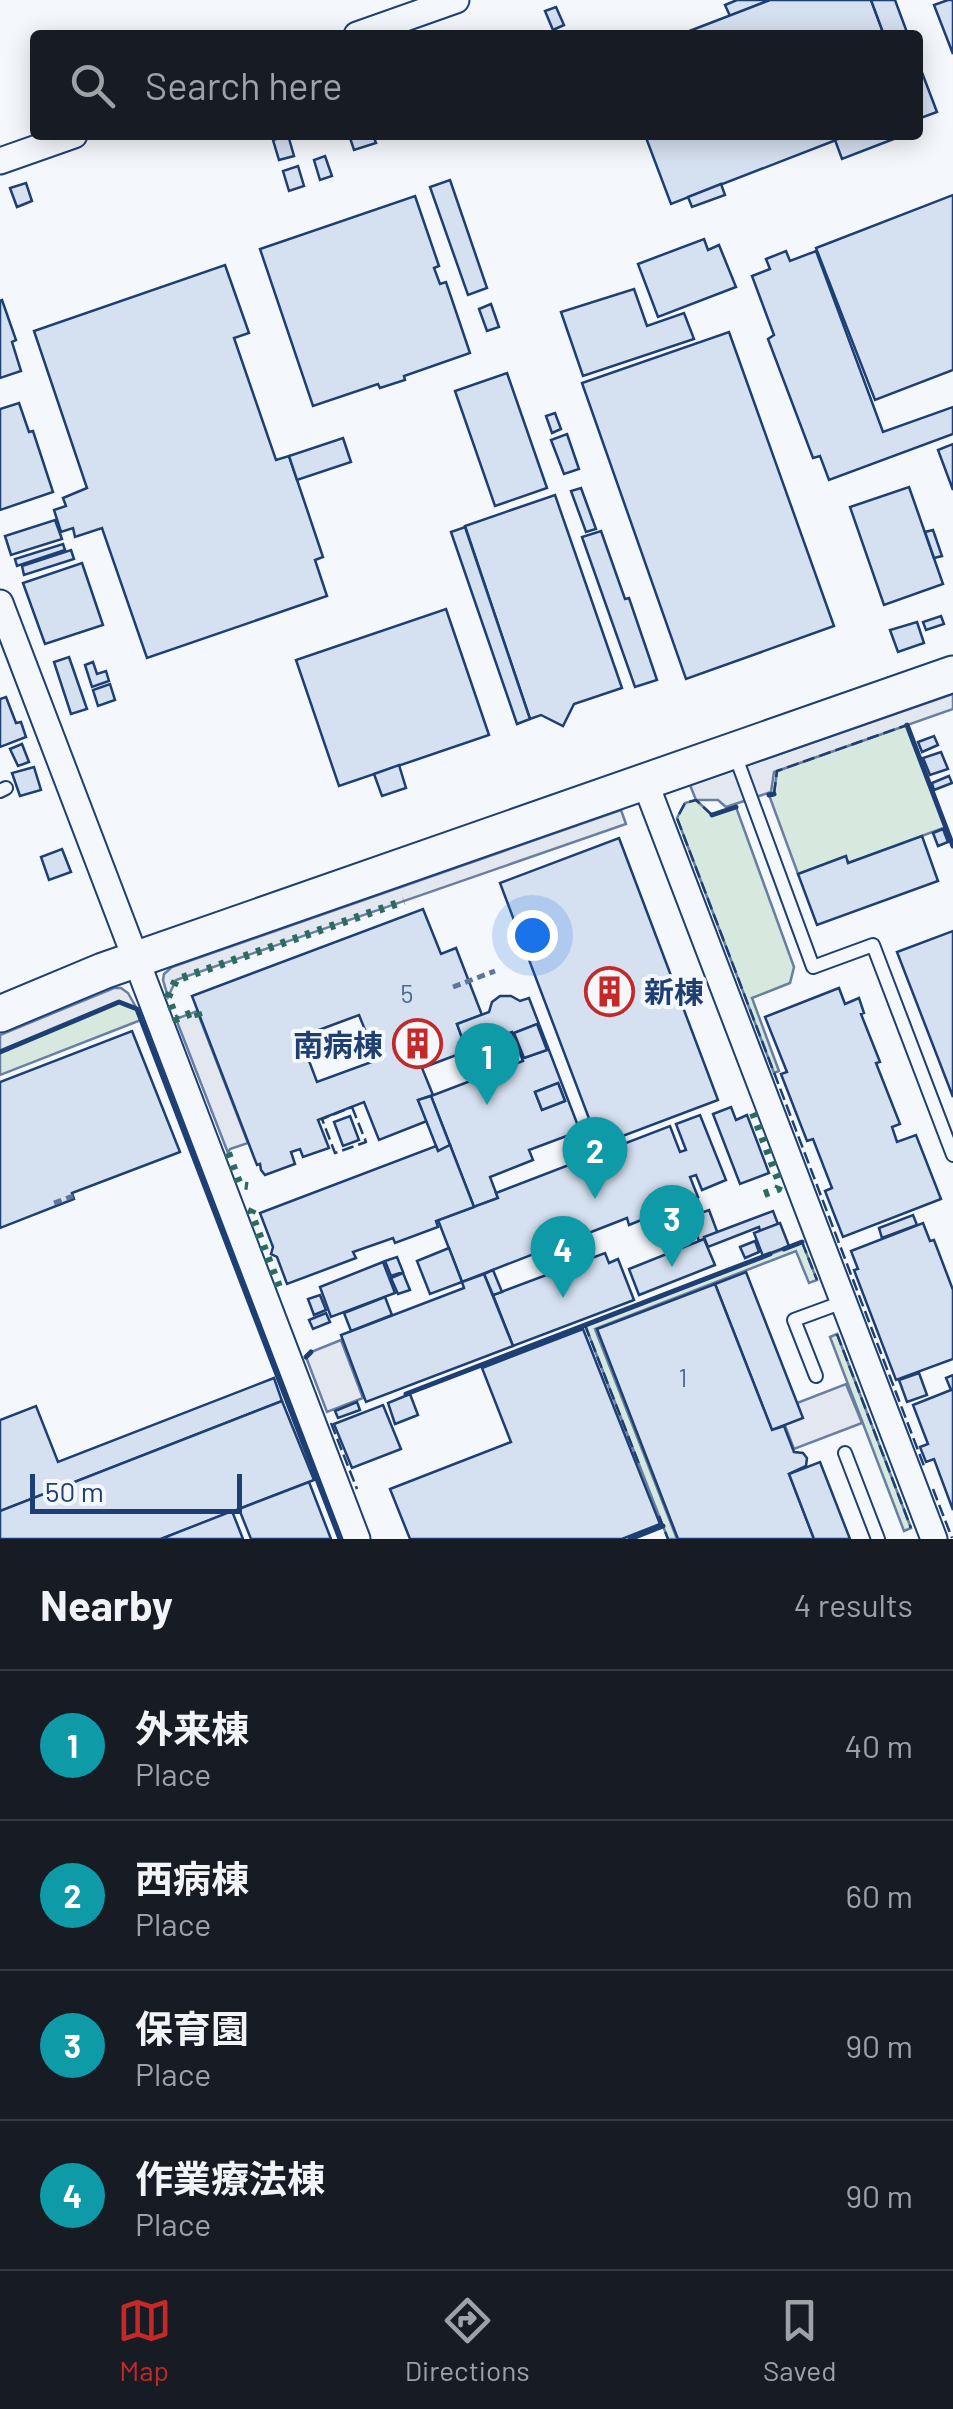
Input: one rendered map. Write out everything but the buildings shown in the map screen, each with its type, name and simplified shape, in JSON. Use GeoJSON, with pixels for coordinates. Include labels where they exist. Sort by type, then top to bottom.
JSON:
{"type":"FeatureCollection","features":[{"type":"Feature","properties":{"kind":"street"},"geometry":{"type":"LineString","coordinates":[[371,30],[456,0]]}},
{"type":"Feature","properties":{"kind":"street"},"geometry":{"type":"LineString","coordinates":[[0,161],[60,140]]}},
{"type":"Feature","properties":{"kind":"street"},"geometry":{"type":"LineString","coordinates":[[0,603],[358,1539]]}},
{"type":"Feature","properties":{"kind":"street"},"geometry":{"type":"LineString","coordinates":[[0,1014],[65,985],[953,674]]}},
{"type":"Feature","properties":{"kind":"street"},"geometry":{"type":"LineString","coordinates":[[645,782],[934,1539]]}},
{"type":"Feature","properties":{"kind":"lane"},"geometry":{"type":"LineString","coordinates":[[734,750],[814,967],[873,945],[953,1155]]}},
{"type":"Feature","properties":{"kind":"lane"},"geometry":{"type":"LineString","coordinates":[[816,1376],[794,1320],[843,1302]]}},
{"type":"Feature","properties":{"kind":"lane"},"geometry":{"type":"LineString","coordinates":[[845,1453],[878,1539]]}},
{"type":"Feature","properties":{"kind":"path"},"geometry":{"type":"LineString","coordinates":[[453,987],[496,971]]}},
{"type":"Feature","properties":{"kind":"path"},"geometry":{"type":"LineString","coordinates":[[54,1203],[73,1196]]}},
{"type":"Feature","properties":{"kind":"shaded area"},"geometry":{"type":"Polygon","coordinates":[[[953,694],[953,709],[774,772],[771,792],[726,807],[718,800],[696,800],[690,785],[953,694]]]}},
{"type":"Feature","properties":{"kind":"shaded area"},"geometry":{"type":"Polygon","coordinates":[[[907,725],[946,827],[849,863],[845,857],[798,874],[769,795],[774,793],[777,771],[907,725]]]}},
{"type":"Feature","properties":{"kind":"shaded area"},"geometry":{"type":"Polygon","coordinates":[[[696,800],[712,815],[736,807],[794,967],[790,983],[752,998],[779,1071],[774,1073],[677,818],[685,803],[696,800]]]}},
{"type":"Feature","properties":{"kind":"shaded area"},"geometry":{"type":"Polygon","coordinates":[[[621,810],[626,824],[176,980],[168,997],[163,980],[172,967],[621,810]]]}},
{"type":"Feature","properties":{"kind":"shaded area"},"geometry":{"type":"Polygon","coordinates":[[[114,988],[128,993],[137,1009],[119,1002],[0,1052],[0,1035],[114,988]]]}},
{"type":"Feature","properties":{"kind":"shaded area"},"geometry":{"type":"Polygon","coordinates":[[[119,1002],[137,1009],[141,1020],[0,1075],[0,1052],[119,1002]]]}},
{"type":"Feature","properties":{"kind":"shaded area"},"geometry":{"type":"Polygon","coordinates":[[[197,1011],[248,1143],[228,1153],[176,1019],[197,1011]]]}},
{"type":"Feature","properties":{"kind":"shaded area"},"geometry":{"type":"Polygon","coordinates":[[[802,1242],[817,1280],[809,1283],[796,1251],[595,1329],[677,1539],[668,1539],[585,1325],[802,1242]]]}},
{"type":"Feature","properties":{"kind":"shaded area"},"geometry":{"type":"Polygon","coordinates":[[[837,1334],[911,1528],[904,1531],[830,1337],[837,1334]]]}},
{"type":"Feature","properties":{"kind":"shaded area"},"geometry":{"type":"Polygon","coordinates":[[[341,1340],[363,1398],[327,1412],[306,1357],[341,1340]]]}},
{"type":"Feature","properties":{"kind":"shaded area"},"geometry":{"type":"Polygon","coordinates":[[[846,1384],[862,1423],[794,1449],[779,1410],[846,1384]]]}},
{"type":"Feature","properties":{"kind":"hedge"},"geometry":{"type":"LineString","coordinates":[[199,1017],[197,1011],[176,1019],[168,997],[176,980],[404,901]]}},
{"type":"Feature","properties":{"kind":"hedge"},"geometry":{"type":"LineString","coordinates":[[753,1113],[780,1184],[778,1189],[764,1194]]}},
{"type":"Feature","properties":{"kind":"hedge"},"geometry":{"type":"LineString","coordinates":[[228,1153],[240,1185],[248,1186]]}},
{"type":"Feature","properties":{"kind":"hedge"},"geometry":{"type":"LineString","coordinates":[[253,1209],[251,1213],[279,1287]]}},
{"type":"Feature","properties":{"kind":"fence"},"geometry":{"type":"LineString","coordinates":[[774,794],[777,771],[907,725]]}},
{"type":"Feature","properties":{"kind":"fence"},"geometry":{"type":"LineString","coordinates":[[712,815],[696,800],[685,803],[677,818],[924,1466]]}},
{"type":"Feature","properties":{"kind":"fence"},"geometry":{"type":"LineString","coordinates":[[352,1107],[366,1142],[335,1153],[322,1119],[352,1107]]}},
{"type":"Feature","properties":{"kind":"fence"},"geometry":{"type":"LineString","coordinates":[[802,1242],[817,1280]]}},
{"type":"Feature","properties":{"kind":"fence"},"geometry":{"type":"LineString","coordinates":[[585,1325],[639,1464]]}},
{"type":"Feature","properties":{"kind":"fence"},"geometry":{"type":"LineString","coordinates":[[837,1334],[911,1528]]}},
{"type":"Feature","properties":{"kind":"fence"},"geometry":{"type":"LineString","coordinates":[[331,1423],[357,1489]]}},
{"type":"Feature","properties":{"kind":"fence"},"geometry":{"type":"LineString","coordinates":[[933,1489],[952,1538]]}},
{"type":"Feature","properties":{"kind":"fence"},"geometry":{"type":"LineString","coordinates":[[659,1516],[668,1539]]}},
{"type":"Feature","properties":{"kind":"wall"},"geometry":{"type":"LineString","coordinates":[[907,725],[953,846]]}},
{"type":"Feature","properties":{"kind":"wall"},"geometry":{"type":"LineString","coordinates":[[769,795],[774,794]]}},
{"type":"Feature","properties":{"kind":"wall"},"geometry":{"type":"LineString","coordinates":[[712,815],[736,807]]}},
{"type":"Feature","properties":{"kind":"wall"},"geometry":{"type":"LineString","coordinates":[[0,1052],[119,1002],[137,1009],[340,1539]]}},
{"type":"Feature","properties":{"kind":"wall"},"geometry":{"type":"LineString","coordinates":[[784,1249],[802,1242]]}},
{"type":"Feature","properties":{"kind":"wall"},"geometry":{"type":"LineString","coordinates":[[406,1394],[770,1254]]}},
{"type":"Feature","properties":{"kind":"wall"},"geometry":{"type":"LineString","coordinates":[[306,1357],[311,1352]]}},
{"type":"Feature","properties":{"kind":"wall"},"geometry":{"type":"LineString","coordinates":[[630,1539],[663,1526]]}},
{"type":"Feature","properties":{"kind":"place","name":"新棟"},"geometry":{"type":"Point","coordinates":[609,991]}},
{"type":"Feature","properties":{"kind":"place","name":"南病棟"},"geometry":{"type":"Point","coordinates":[418,1044]}},
{"type":"Feature","properties":{"kind":"place","name":"外来棟"},"geometry":{"type":"Point","coordinates":[487,1105]}},
{"type":"Feature","properties":{"kind":"place","name":"西病棟"},"geometry":{"type":"Point","coordinates":[595,1199]}},
{"type":"Feature","properties":{"kind":"place","name":"保育園"},"geometry":{"type":"Point","coordinates":[672,1267]}},
{"type":"Feature","properties":{"kind":"place","name":"作業療法棟"},"geometry":{"type":"Point","coordinates":[563,1298]}}]}
